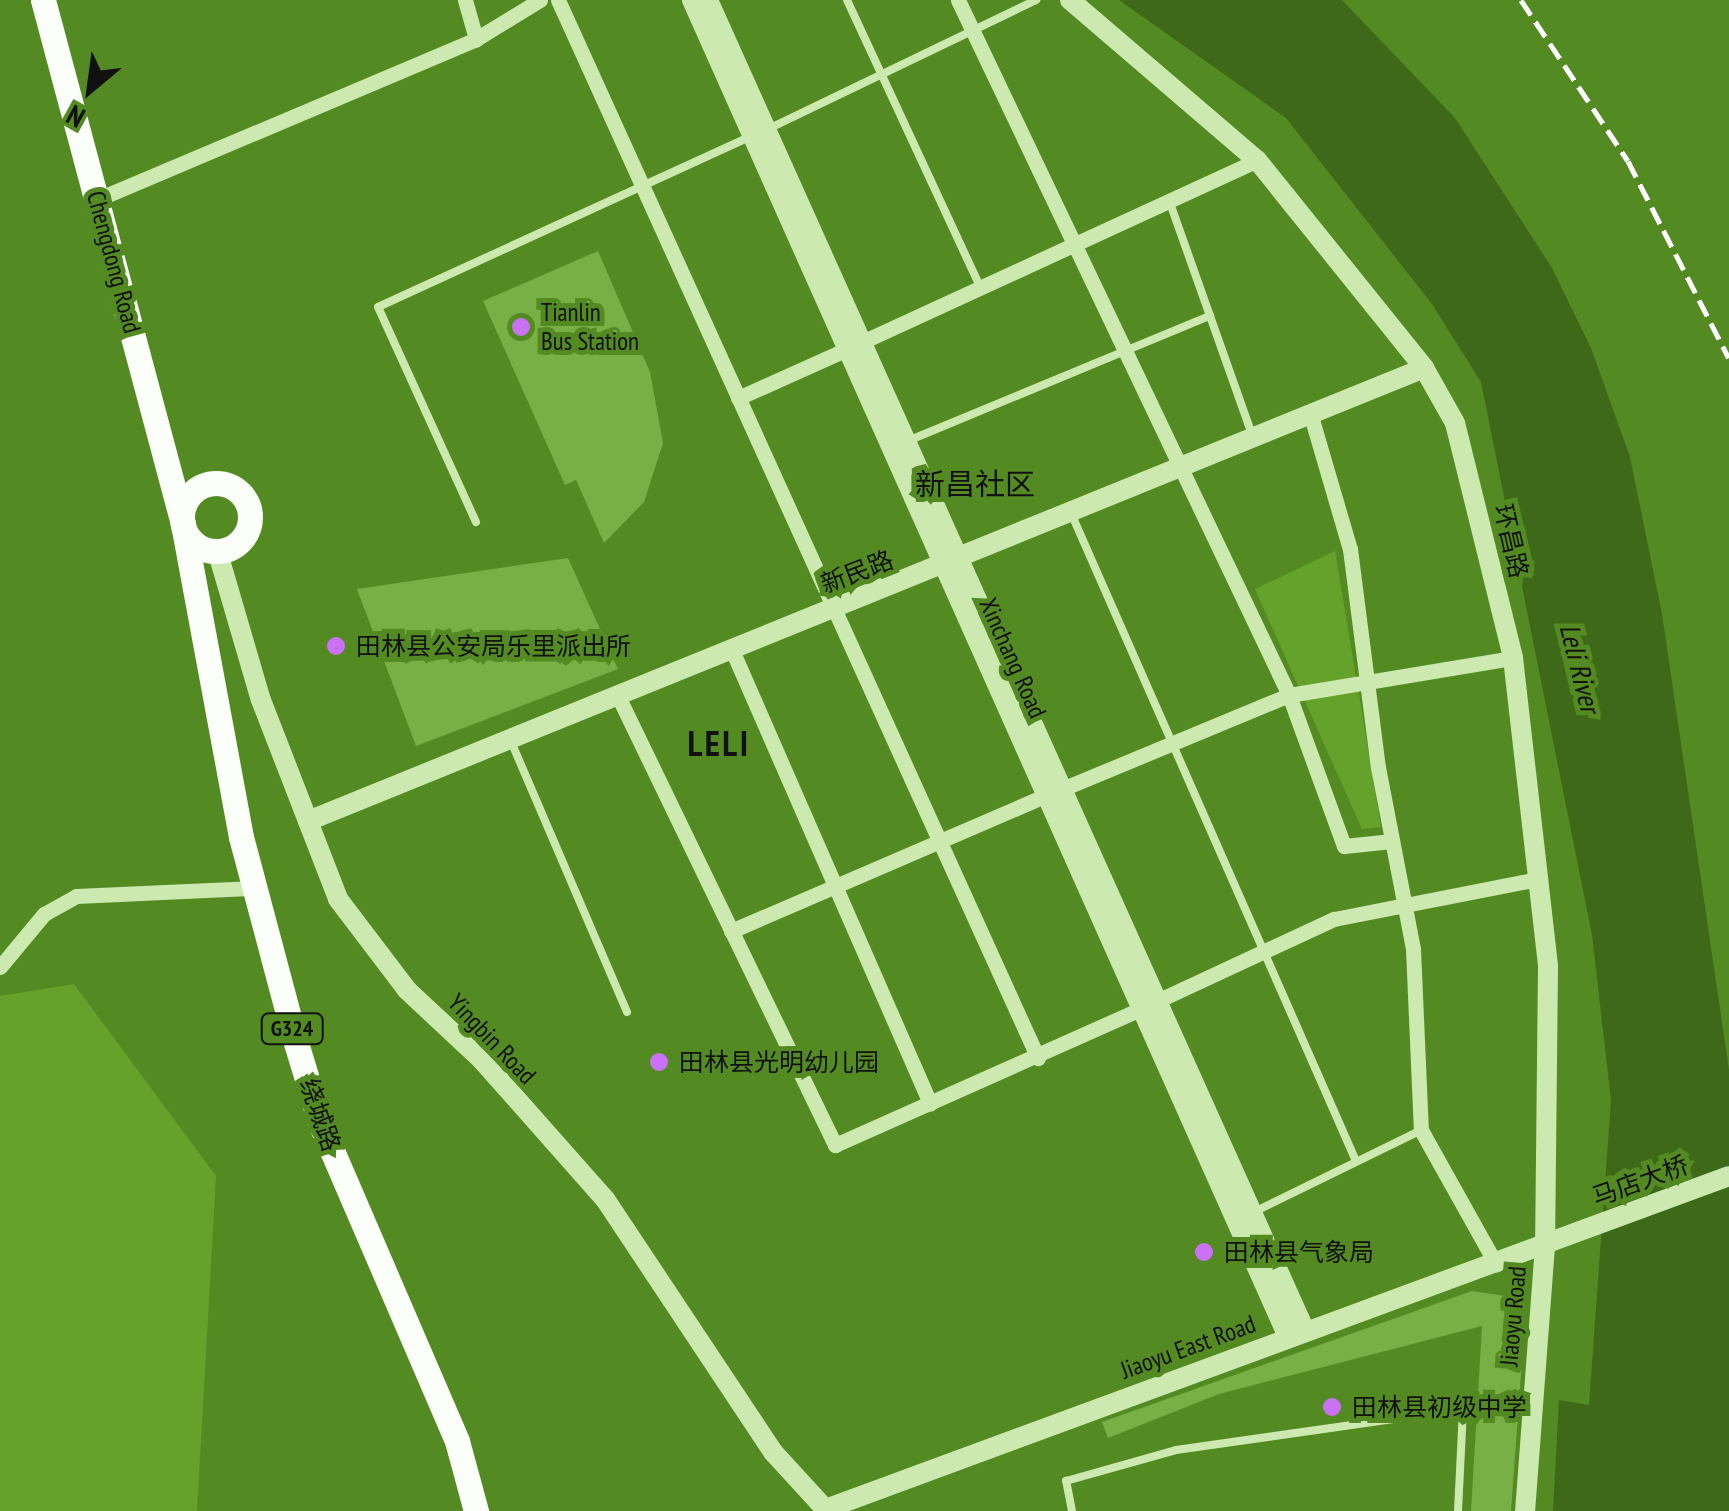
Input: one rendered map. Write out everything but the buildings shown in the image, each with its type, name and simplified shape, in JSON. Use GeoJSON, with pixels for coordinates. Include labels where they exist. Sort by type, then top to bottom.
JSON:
{"type":"FeatureCollection","features":[{"type":"Feature","properties":{"kind":"highway","name":"Chengdong Road"},"geometry":{"type":"LineString","coordinates":[[43,0],[183,524]]}},
{"type":"Feature","properties":{"kind":"highway"},"geometry":{"type":"LineString","coordinates":[[213,483],[235,488],[248,505],[248,526],[237,544],[216,550],[195,543],[183,524],[192,492],[213,483]]}},
{"type":"Feature","properties":{"kind":"highway","name":"绕城路"},"geometry":{"type":"LineString","coordinates":[[183,524],[254,888],[321,1125],[457,1440],[476,1511]]}},
{"type":"Feature","properties":{"kind":"street"},"geometry":{"type":"LineString","coordinates":[[465,0],[476,38]]}},
{"type":"Feature","properties":{"kind":"street"},"geometry":{"type":"LineString","coordinates":[[98,199],[476,38],[540,0]]}},
{"type":"Feature","properties":{"kind":"street"},"geometry":{"type":"LineString","coordinates":[[558,0],[1038,1058]]}},
{"type":"Feature","properties":{"kind":"street","name":"Xinchang Road"},"geometry":{"type":"LineString","coordinates":[[692,0],[759,133],[855,345],[1296,1334]]}},
{"type":"Feature","properties":{"kind":"street","name":"Xinchang Road"},"geometry":{"type":"LineString","coordinates":[[708,0],[759,133]]}},
{"type":"Feature","properties":{"kind":"street"},"geometry":{"type":"LineString","coordinates":[[958,0],[1178,470],[1288,694],[1344,846],[1392,841]]}},
{"type":"Feature","properties":{"kind":"street","name":"环昌路"},"geometry":{"type":"LineString","coordinates":[[1070,0],[1257,160],[1424,368],[1455,424],[1513,658],[1548,966],[1545,1246]]}},
{"type":"Feature","properties":{"kind":"street"},"geometry":{"type":"LineString","coordinates":[[738,398],[1257,160]]}},
{"type":"Feature","properties":{"kind":"street","name":"Xinchang Road"},"geometry":{"type":"LineString","coordinates":[[855,345],[906,442],[951,562]]}},
{"type":"Feature","properties":{"kind":"street","name":"新民路"},"geometry":{"type":"LineString","coordinates":[[308,821],[1424,368]]}},
{"type":"Feature","properties":{"kind":"street"},"geometry":{"type":"LineString","coordinates":[[1311,416],[1350,549],[1367,686],[1404,904],[1420,1130],[1496,1264]]}},
{"type":"Feature","properties":{"kind":"street","name":"Yingbin Road"},"geometry":{"type":"LineString","coordinates":[[216,550],[260,700],[338,898],[407,990],[482,1059],[605,1200],[773,1452],[826,1510]]}},
{"type":"Feature","properties":{"kind":"street"},"geometry":{"type":"LineString","coordinates":[[732,650],[838,885],[930,1104]]}},
{"type":"Feature","properties":{"kind":"street"},"geometry":{"type":"LineString","coordinates":[[731,931],[1288,694],[1367,686],[1513,658]]}},
{"type":"Feature","properties":{"kind":"street"},"geometry":{"type":"LineString","coordinates":[[618,696],[835,1145],[1038,1058],[1334,919],[1538,878]]}},
{"type":"Feature","properties":{"kind":"street"},"geometry":{"type":"LineString","coordinates":[[0,967],[44,914],[76,896],[254,888]]}},
{"type":"Feature","properties":{"kind":"street","name":"Xinchang Road"},"geometry":{"type":"LineString","coordinates":[[1149,1005],[1252,1214],[1296,1334]]}},
{"type":"Feature","properties":{"kind":"street","name":"马店大桥"},"geometry":{"type":"LineString","coordinates":[[1569,1234],[1729,1176]]}},
{"type":"Feature","properties":{"kind":"street","name":"Jiaoyu East Road"},"geometry":{"type":"LineString","coordinates":[[826,1510],[1569,1234]]}},
{"type":"Feature","properties":{"kind":"street","name":"Jiaoyu Road"},"geometry":{"type":"LineString","coordinates":[[1525,1511],[1545,1246]]}},
{"type":"Feature","properties":{"kind":"lane"},"geometry":{"type":"LineString","coordinates":[[848,0],[980,289]]}},
{"type":"Feature","properties":{"kind":"lane"},"geometry":{"type":"LineString","coordinates":[[476,522],[378,307],[643,188],[974,33],[1036,0]]}},
{"type":"Feature","properties":{"kind":"lane"},"geometry":{"type":"LineString","coordinates":[[1170,203],[1254,439]]}},
{"type":"Feature","properties":{"kind":"lane"},"geometry":{"type":"LineString","coordinates":[[906,442],[1210,316]]}},
{"type":"Feature","properties":{"kind":"lane"},"geometry":{"type":"LineString","coordinates":[[1071,513],[1269,950],[1356,1162]]}},
{"type":"Feature","properties":{"kind":"lane"},"geometry":{"type":"LineString","coordinates":[[510,739],[626,1012]]}},
{"type":"Feature","properties":{"kind":"lane"},"geometry":{"type":"LineString","coordinates":[[1252,1214],[1420,1130]]}},
{"type":"Feature","properties":{"kind":"lane"},"geometry":{"type":"LineString","coordinates":[[1072,1511],[1066,1481],[1176,1450],[1463,1409],[1458,1511]]}},
{"type":"Feature","properties":{"kind":"shaded area"},"geometry":{"type":"Polygon","coordinates":[[[1335,551],[1381,827],[1362,829],[1255,589],[1335,551]]]}},
{"type":"Feature","properties":{"kind":"shaded area"},"geometry":{"type":"Polygon","coordinates":[[[74,984],[216,1176],[197,1511],[0,1511],[0,996],[74,984]]]}},
{"type":"Feature","properties":{"kind":"water","name":"Leli River"},"geometry":{"type":"Polygon","coordinates":[[[1119,0],[1342,0],[1455,118],[1552,268],[1591,348],[1630,457],[1662,614],[1729,1070],[1729,1511],[1553,1511],[1559,1400],[1589,1405],[1611,1100],[1592,935],[1481,382],[1432,304],[1286,118],[1119,0]]]}},
{"type":"Feature","properties":{"kind":"railway"},"geometry":{"type":"LineString","coordinates":[[1521,0],[1628,161],[1729,358]]}},
{"type":"Feature","properties":{"kind":"place","name":"Tianlin Bus Station"},"geometry":{"type":"Point","coordinates":[521,327]}},
{"type":"Feature","properties":{"kind":"place","name":"田林县公安局乐里派出所"},"geometry":{"type":"Point","coordinates":[336,646]}},
{"type":"Feature","properties":{"kind":"place","name":"田林县光明幼儿园"},"geometry":{"type":"Point","coordinates":[659,1062]}},
{"type":"Feature","properties":{"kind":"place","name":"田林县气象局"},"geometry":{"type":"Point","coordinates":[1204,1252]}},
{"type":"Feature","properties":{"kind":"place","name":"田林县初级中学"},"geometry":{"type":"Point","coordinates":[1332,1407]}},
{"type":"Feature","properties":{"kind":"district","name":"新昌社区"},"geometry":{"type":"Point","coordinates":[975,484]}},
{"type":"Feature","properties":{"kind":"district","name":"LELI"},"geometry":{"type":"Point","coordinates":[719,743]}}]}
